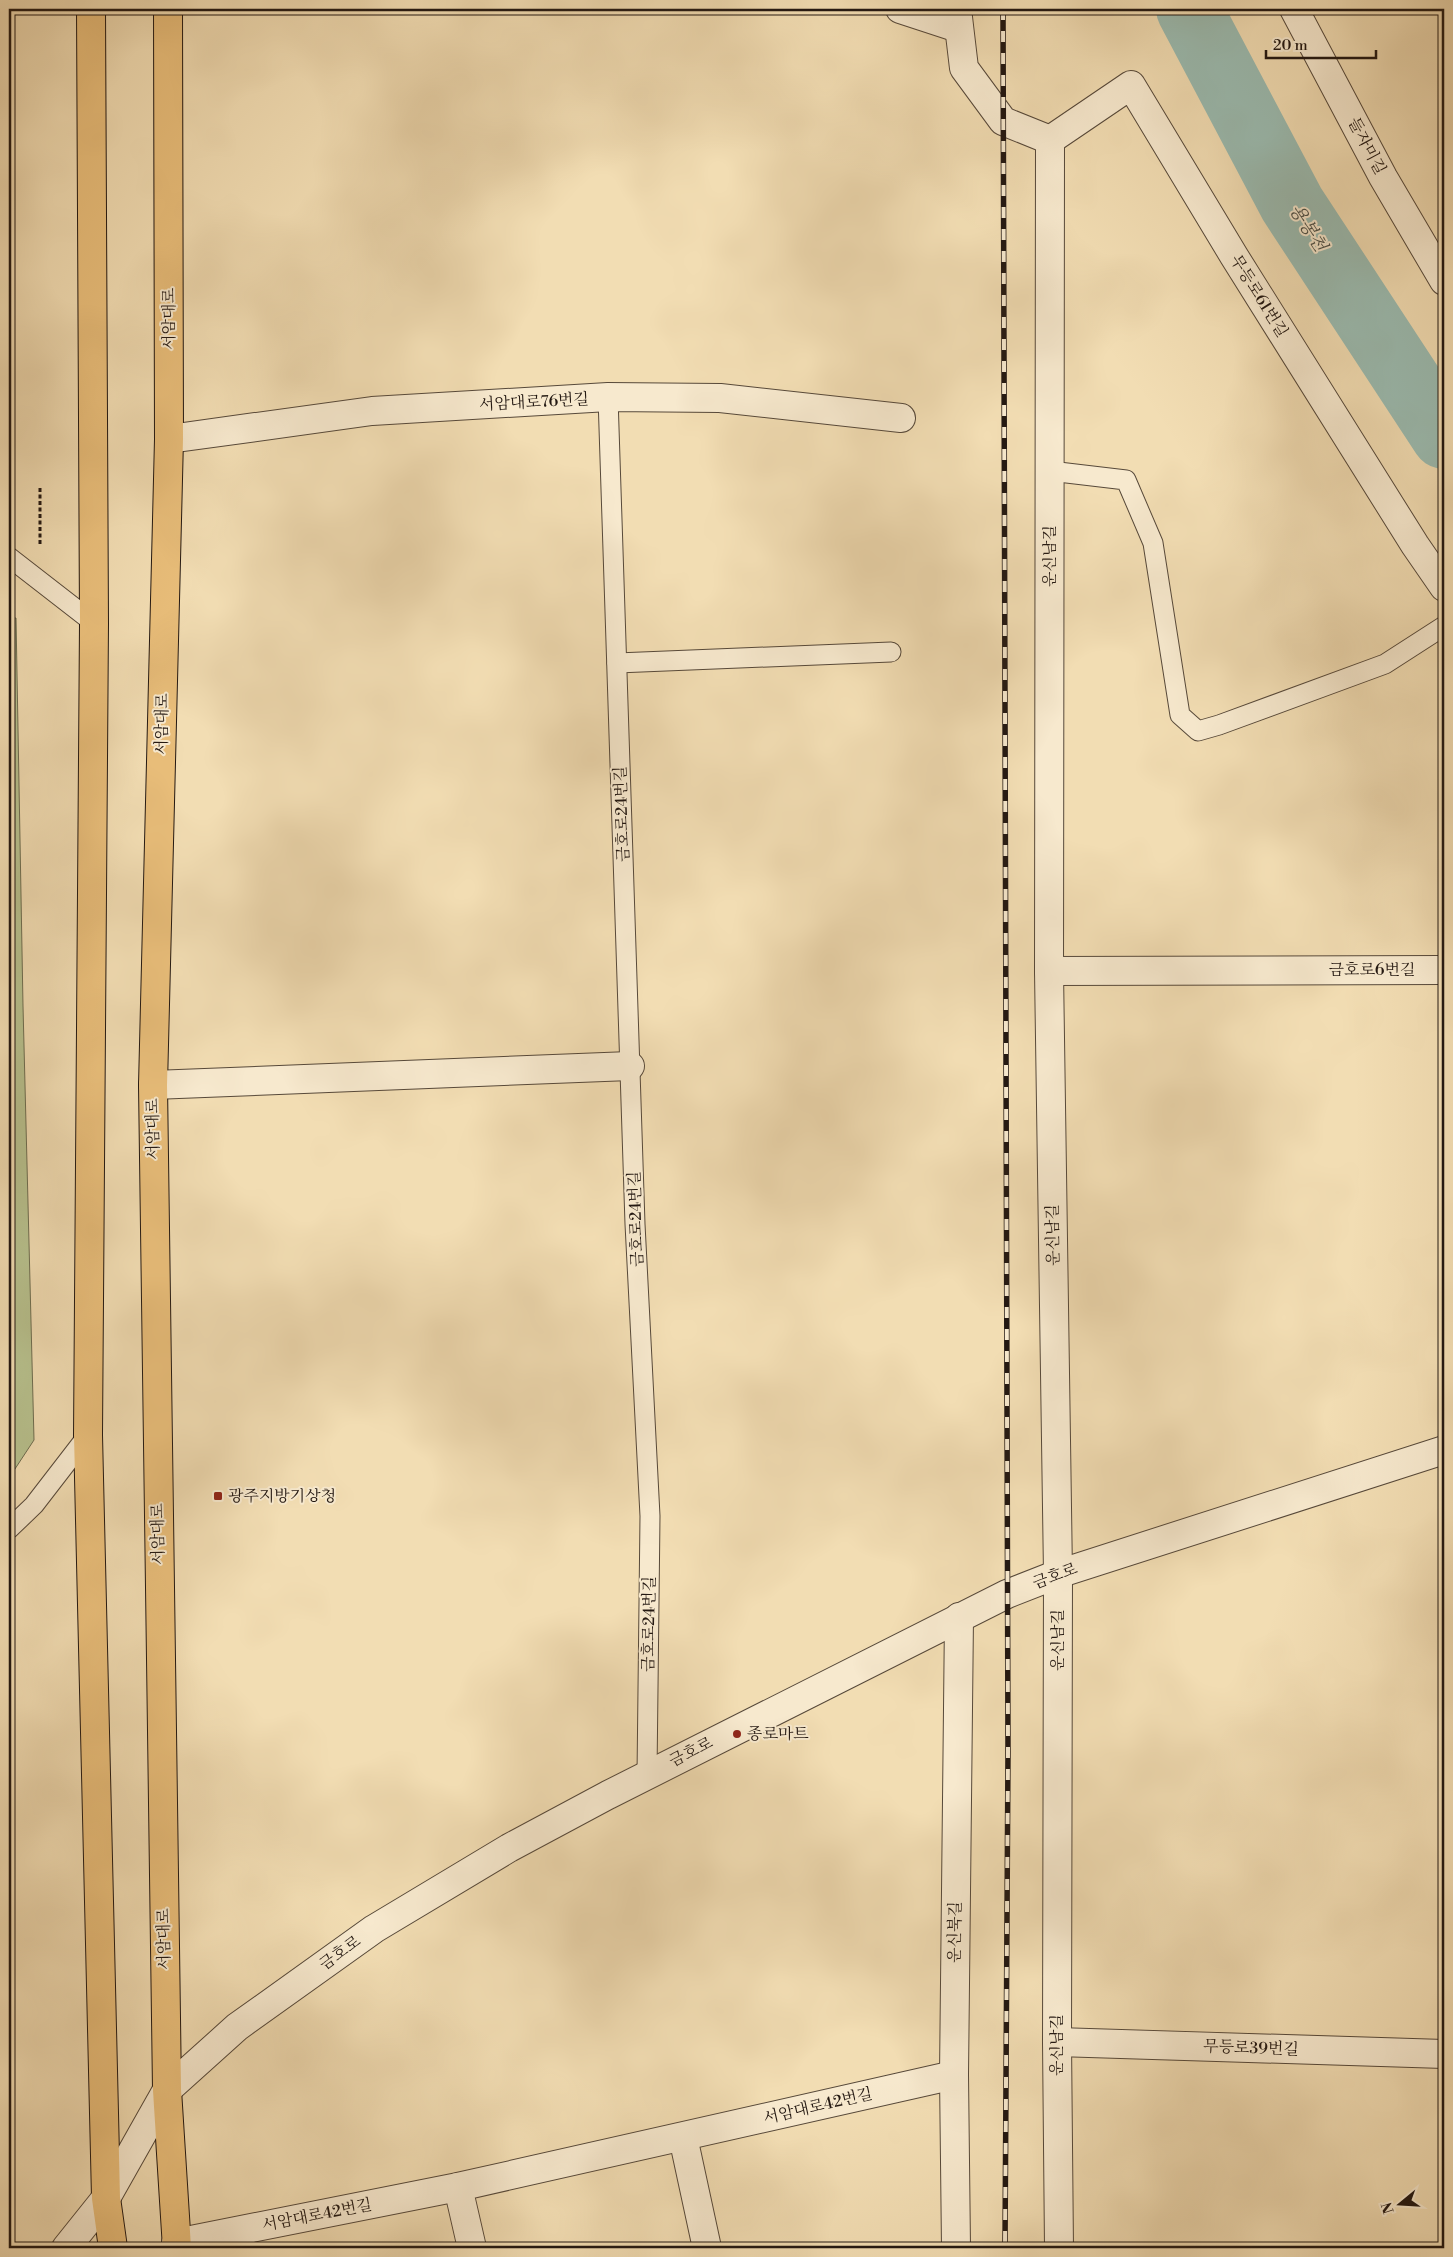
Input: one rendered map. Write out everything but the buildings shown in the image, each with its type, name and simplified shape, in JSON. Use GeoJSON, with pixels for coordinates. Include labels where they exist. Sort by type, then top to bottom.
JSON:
{"type":"FeatureCollection","features":[{"type":"Feature","properties":{"kind":"main road"},"geometry":{"type":"LineString","coordinates":[[91,9],[94,623],[88,1435],[106,2198],[112,2248]]}},
{"type":"Feature","properties":{"kind":"main road","name":"서암대로"},"geometry":{"type":"LineString","coordinates":[[168,9],[169,439],[153,1085],[167,2090],[177,2246]]}},
{"type":"Feature","properties":{"kind":"street"},"geometry":{"type":"LineString","coordinates":[[900,9],[957,18],[964,68],[1003,121],[1050,140]]}},
{"type":"Feature","properties":{"kind":"street","name":"들자미길"},"geometry":{"type":"LineString","coordinates":[[1294,9],[1384,177],[1444,281]]}},
{"type":"Feature","properties":{"kind":"street","name":"무등로61번길"},"geometry":{"type":"LineString","coordinates":[[1050,140],[1131,85],[1234,256],[1415,545],[1444,587]]}},
{"type":"Feature","properties":{"kind":"street","name":"운신남길"},"geometry":{"type":"LineString","coordinates":[[1050,140],[1049,971],[1058,1574],[1057,2042],[1059,2248]]}},
{"type":"Feature","properties":{"kind":"street","name":"서암대로76번길"},"geometry":{"type":"LineString","coordinates":[[169,439],[372,411],[608,397],[720,398],[901,418]]}},
{"type":"Feature","properties":{"kind":"street","name":"금호로6번길"},"geometry":{"type":"LineString","coordinates":[[1049,971],[1444,970]]}},
{"type":"Feature","properties":{"kind":"street"},"geometry":{"type":"LineString","coordinates":[[153,1085],[630,1066]]}},
{"type":"Feature","properties":{"kind":"street","name":"금호로"},"geometry":{"type":"LineString","coordinates":[[66,2248],[106,2198],[167,2090],[237,2027],[374,1929],[509,1848],[647,1775],[1007,1594],[1058,1574],[1444,1450]]}},
{"type":"Feature","properties":{"kind":"street","name":"운신북길"},"geometry":{"type":"LineString","coordinates":[[956,2248],[954,2075],[959,1617]]}},
{"type":"Feature","properties":{"kind":"street","name":"무등로39번길"},"geometry":{"type":"LineString","coordinates":[[1057,2042],[1444,2054]]}},
{"type":"Feature","properties":{"kind":"street","name":"서암대로42번길"},"geometry":{"type":"LineString","coordinates":[[177,2246],[458,2187],[954,2075]]}},
{"type":"Feature","properties":{"kind":"street"},"geometry":{"type":"LineString","coordinates":[[683,2137],[707,2248]]}},
{"type":"Feature","properties":{"kind":"street"},"geometry":{"type":"LineString","coordinates":[[458,2187],[472,2248]]}},
{"type":"Feature","properties":{"kind":"lane","name":"금호로24번길"},"geometry":{"type":"LineString","coordinates":[[608,397],[635,1224],[650,1516],[647,1775]]}},
{"type":"Feature","properties":{"kind":"lane"},"geometry":{"type":"LineString","coordinates":[[1050,470],[1126,480],[1153,543],[1180,715],[1198,731],[1385,664],[1444,626]]}},
{"type":"Feature","properties":{"kind":"lane"},"geometry":{"type":"LineString","coordinates":[[9,556],[94,623]]}},
{"type":"Feature","properties":{"kind":"lane"},"geometry":{"type":"LineString","coordinates":[[617,663],[891,652]]}},
{"type":"Feature","properties":{"kind":"lane"},"geometry":{"type":"LineString","coordinates":[[9,1529],[34,1505],[88,1435]]}},
{"type":"Feature","properties":{"kind":"green space"},"geometry":{"type":"Polygon","coordinates":[[[9,618],[16,618],[34,1440],[9,1478],[9,618]]]}},
{"type":"Feature","properties":{"kind":"waterway","name":"용봉천"},"geometry":{"type":"LineString","coordinates":[[1189,9],[1292,204],[1444,436]]}},
{"type":"Feature","properties":{"kind":"railway"},"geometry":{"type":"LineString","coordinates":[[1003,9],[1008,1751],[1005,2248]]}},
{"type":"Feature","properties":{"kind":"place","name":"광주지방기상청"},"geometry":{"type":"Point","coordinates":[218,1496]}},
{"type":"Feature","properties":{"kind":"place","name":"종로마트"},"geometry":{"type":"Point","coordinates":[737,1734]}}]}
